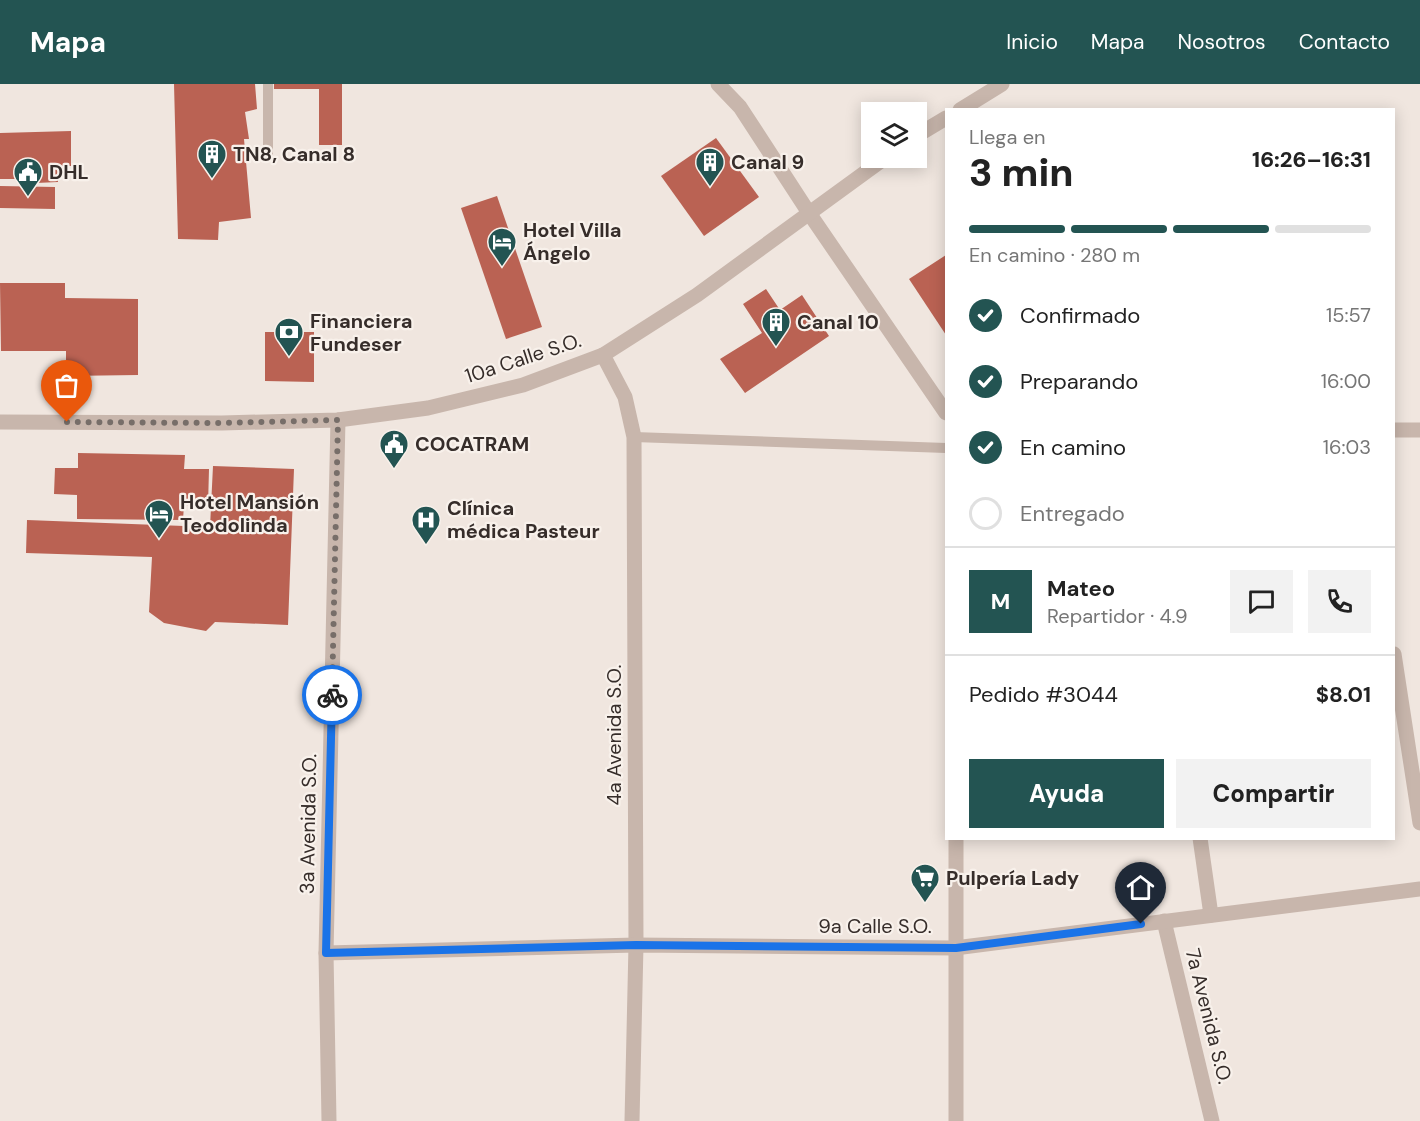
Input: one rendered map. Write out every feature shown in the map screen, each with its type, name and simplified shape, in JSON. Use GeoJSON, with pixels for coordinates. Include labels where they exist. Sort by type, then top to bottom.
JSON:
{"type":"FeatureCollection","features":[{"type":"Feature","properties":{"kind":"street"},"geometry":{"type":"LineString","coordinates":[[718,84],[740,107],[809,213],[945,412]]}},
{"type":"Feature","properties":{"kind":"street"},"geometry":{"type":"LineString","coordinates":[[963,108],[1002,84]]}},
{"type":"Feature","properties":{"kind":"street"},"geometry":{"type":"LineString","coordinates":[[927,129],[945,119]]}},
{"type":"Feature","properties":{"kind":"street","name":"10a Calle S.O."},"geometry":{"type":"LineString","coordinates":[[0,422],[222,423],[338,420],[428,408],[523,385],[603,355],[697,295],[871,168]]}},
{"type":"Feature","properties":{"kind":"street","name":"4a Avenida S.O."},"geometry":{"type":"LineString","coordinates":[[603,355],[625,397],[634,437],[636,945],[632,1121]]}},
{"type":"Feature","properties":{"kind":"street","name":"3a Avenida S.O."},"geometry":{"type":"LineString","coordinates":[[329,1121],[326,953],[338,420]]}},
{"type":"Feature","properties":{"kind":"street"},"geometry":{"type":"LineString","coordinates":[[1395,430],[1420,430]]}},
{"type":"Feature","properties":{"kind":"street"},"geometry":{"type":"LineString","coordinates":[[1395,660],[1420,823]]}},
{"type":"Feature","properties":{"kind":"street"},"geometry":{"type":"LineString","coordinates":[[956,840],[956,1121]]}},
{"type":"Feature","properties":{"kind":"street"},"geometry":{"type":"LineString","coordinates":[[1200,840],[1211,915]]}},
{"type":"Feature","properties":{"kind":"street","name":"9a Calle S.O."},"geometry":{"type":"LineString","coordinates":[[326,953],[636,945],[956,948],[1420,889]]}},
{"type":"Feature","properties":{"kind":"street","name":"7a Avenida S.O."},"geometry":{"type":"LineString","coordinates":[[1164,921],[1212,1121]]}},
{"type":"Feature","properties":{"kind":"lane"},"geometry":{"type":"LineString","coordinates":[[268,84],[268,154]]}},
{"type":"Feature","properties":{"kind":"lane"},"geometry":{"type":"LineString","coordinates":[[634,437],[945,448]]}},
{"type":"Feature","properties":{"kind":"building","name":"TN8, Canal 8"},"geometry":{"type":"Polygon","coordinates":[[[174,84],[255,84],[257,109],[245,112],[249,139],[244,139],[251,218],[219,222],[218,240],[178,239],[174,84]]]}},
{"type":"Feature","properties":{"kind":"building"},"geometry":{"type":"Polygon","coordinates":[[[274,84],[342,84],[342,145],[319,145],[319,89],[274,89],[274,84]]]}},
{"type":"Feature","properties":{"kind":"building"},"geometry":{"type":"Polygon","coordinates":[[[71,131],[71,166],[58,166],[58,182],[36,183],[35,165],[16,165],[17,179],[0,179],[0,133],[71,131]]]}},
{"type":"Feature","properties":{"kind":"building","name":"Canal 9"},"geometry":{"type":"Polygon","coordinates":[[[716,138],[759,197],[704,236],[661,176],[716,138]]]}},
{"type":"Feature","properties":{"kind":"building","name":"DHL"},"geometry":{"type":"Polygon","coordinates":[[[0,186],[55,187],[55,209],[0,208],[0,186]]]}},
{"type":"Feature","properties":{"kind":"building","name":"Hotel Villa Ángelo"},"geometry":{"type":"Polygon","coordinates":[[[497,196],[542,327],[506,339],[461,208],[497,196]]]}},
{"type":"Feature","properties":{"kind":"building"},"geometry":{"type":"Polygon","coordinates":[[[945,256],[945,333],[909,279],[945,256]]]}},
{"type":"Feature","properties":{"kind":"building"},"geometry":{"type":"Polygon","coordinates":[[[0,283],[65,283],[65,298],[138,299],[138,375],[66,376],[66,351],[1,351],[0,283]]]}},
{"type":"Feature","properties":{"kind":"building","name":"Canal 10"},"geometry":{"type":"Polygon","coordinates":[[[766,289],[780,310],[802,295],[829,336],[745,393],[720,359],[762,333],[743,304],[766,289]]]}},
{"type":"Feature","properties":{"kind":"building","name":"Financiera Fundeser"},"geometry":{"type":"Polygon","coordinates":[[[265,332],[314,332],[314,382],[265,381],[265,332]]]}},
{"type":"Feature","properties":{"kind":"building","name":"Hotel Mansión Teodolinda"},"geometry":{"type":"Polygon","coordinates":[[[78,453],[185,455],[184,469],[209,469],[208,506],[184,505],[183,520],[77,519],[77,495],[54,494],[55,468],[78,468],[78,453]]]}},
{"type":"Feature","properties":{"kind":"building","name":"Hotel Mansión Teodolinda"},"geometry":{"type":"Polygon","coordinates":[[[213,466],[294,469],[288,625],[215,622],[206,631],[164,623],[149,612],[152,557],[26,553],[27,520],[210,527],[213,466]]]}},
{"type":"Feature","properties":{"kind":"way so far"},"geometry":{"type":"LineString","coordinates":[[67,422],[222,423],[338,420],[332,695]]}},
{"type":"Feature","properties":{"kind":"place","name":"TN8, Canal 8"},"geometry":{"type":"Point","coordinates":[212,180]}},
{"type":"Feature","properties":{"kind":"place","name":"Canal 9"},"geometry":{"type":"Point","coordinates":[710,188]}},
{"type":"Feature","properties":{"kind":"place","name":"DHL"},"geometry":{"type":"Point","coordinates":[28,198]}},
{"type":"Feature","properties":{"kind":"place","name":"Hotel Villa Ángelo"},"geometry":{"type":"Point","coordinates":[502,268]}},
{"type":"Feature","properties":{"kind":"place","name":"Canal 10"},"geometry":{"type":"Point","coordinates":[776,348]}},
{"type":"Feature","properties":{"kind":"place","name":"Financiera Fundeser"},"geometry":{"type":"Point","coordinates":[289,358]}},
{"type":"Feature","properties":{"kind":"place","name":"COCATRAM"},"geometry":{"type":"Point","coordinates":[394,470]}},
{"type":"Feature","properties":{"kind":"place","name":"Hotel Mansión Teodolinda"},"geometry":{"type":"Point","coordinates":[159,540]}},
{"type":"Feature","properties":{"kind":"place","name":"Clínica médica Pasteur"},"geometry":{"type":"Point","coordinates":[426,546]}},
{"type":"Feature","properties":{"kind":"place","name":"Pulpería Lady"},"geometry":{"type":"Point","coordinates":[925,904]}},
{"type":"Feature","properties":{"kind":"route"},"geometry":{"type":"LineString","coordinates":[[332,695],[326,953],[636,945],[956,948],[1141,924]]}}]}
